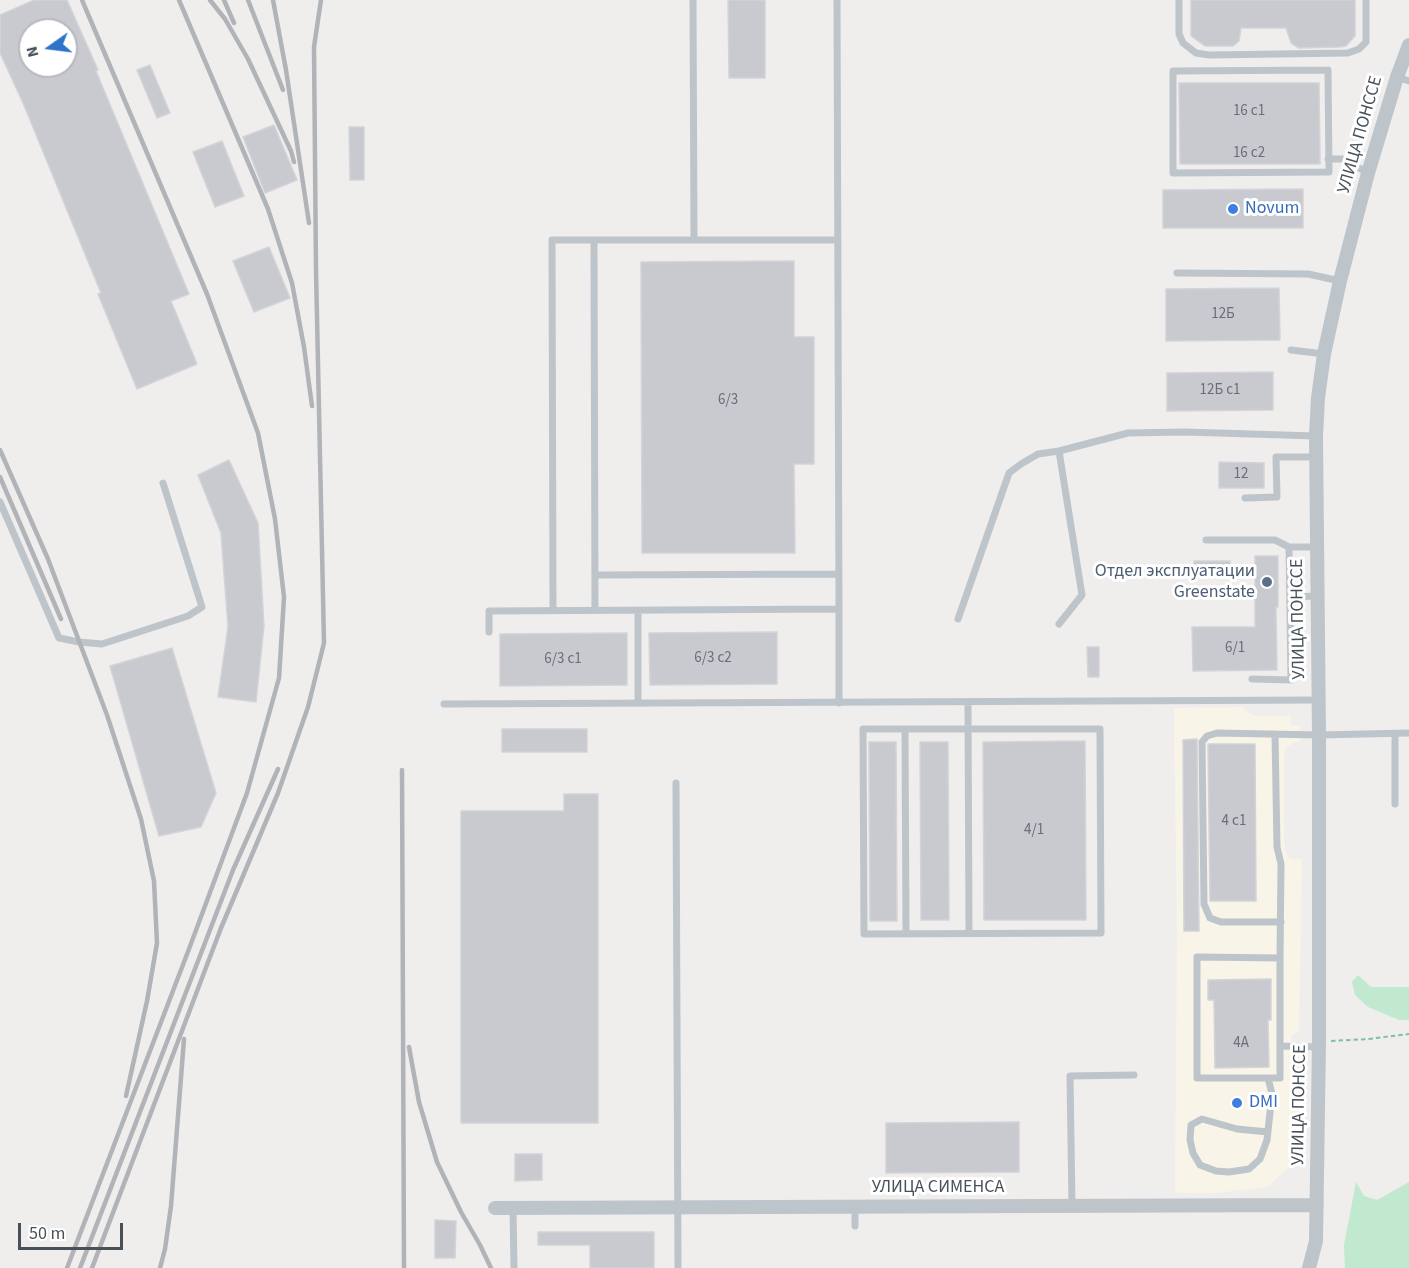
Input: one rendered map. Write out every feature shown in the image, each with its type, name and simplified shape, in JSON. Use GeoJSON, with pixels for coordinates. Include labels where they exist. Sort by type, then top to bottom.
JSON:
{"type":"FeatureCollection","features":[{"type":"Feature","properties":{"kind":"street","name":"УЛИЦА ПОНССЕ"},"geometry":{"type":"LineString","coordinates":[[1317,1205],[1319,735],[1316,436],[1318,398],[1324,354],[1340,281],[1368,173],[1403,79],[1409,45]]}},
{"type":"Feature","properties":{"kind":"street","name":"УЛИЦА СИМЕНСА"},"geometry":{"type":"LineString","coordinates":[[495,1208],[1317,1205]]}},
{"type":"Feature","properties":{"kind":"street"},"geometry":{"type":"LineString","coordinates":[[1310,1268],[1316,1240],[1317,1205]]}},
{"type":"Feature","properties":{"kind":"lane"},"geometry":{"type":"LineString","coordinates":[[693,0],[694,240]]}},
{"type":"Feature","properties":{"kind":"lane"},"geometry":{"type":"LineString","coordinates":[[837,0],[839,703]]}},
{"type":"Feature","properties":{"kind":"lane"},"geometry":{"type":"LineString","coordinates":[[1179,0],[1179,34],[1183,43],[1196,53],[1209,55],[1348,53],[1359,49],[1366,42],[1366,0]]}},
{"type":"Feature","properties":{"kind":"lane"},"geometry":{"type":"LineString","coordinates":[[1328,70],[1329,159],[1329,172],[1173,173],[1173,71],[1328,70]]}},
{"type":"Feature","properties":{"kind":"lane"},"geometry":{"type":"LineString","coordinates":[[1329,159],[1343,159],[1368,173]]}},
{"type":"Feature","properties":{"kind":"lane"},"geometry":{"type":"LineString","coordinates":[[553,610],[552,240],[838,240]]}},
{"type":"Feature","properties":{"kind":"lane"},"geometry":{"type":"LineString","coordinates":[[594,240],[596,610]]}},
{"type":"Feature","properties":{"kind":"lane"},"geometry":{"type":"LineString","coordinates":[[1177,273],[1308,274],[1340,281]]}},
{"type":"Feature","properties":{"kind":"lane"},"geometry":{"type":"LineString","coordinates":[[1292,350],[1324,354]]}},
{"type":"Feature","properties":{"kind":"lane"},"geometry":{"type":"LineString","coordinates":[[958,620],[1009,473],[1038,454],[1059,451],[1128,433],[1185,432],[1316,436]]}},
{"type":"Feature","properties":{"kind":"lane"},"geometry":{"type":"LineString","coordinates":[[1059,451],[1082,595],[1059,624]]}},
{"type":"Feature","properties":{"kind":"lane"},"geometry":{"type":"LineString","coordinates":[[1245,498],[1277,498],[1276,457],[1316,457]]}},
{"type":"Feature","properties":{"kind":"lane"},"geometry":{"type":"LineString","coordinates":[[0,502],[59,638],[102,644],[188,616],[202,607],[163,483]]}},
{"type":"Feature","properties":{"kind":"lane"},"geometry":{"type":"LineString","coordinates":[[1206,540],[1275,540],[1289,547],[1317,547]]}},
{"type":"Feature","properties":{"kind":"lane"},"geometry":{"type":"LineString","coordinates":[[1252,679],[1291,680],[1289,547]]}},
{"type":"Feature","properties":{"kind":"lane"},"geometry":{"type":"LineString","coordinates":[[595,575],[839,574]]}},
{"type":"Feature","properties":{"kind":"lane"},"geometry":{"type":"LineString","coordinates":[[1290,597],[1317,596]]}},
{"type":"Feature","properties":{"kind":"lane"},"geometry":{"type":"LineString","coordinates":[[489,632],[489,611],[839,609]]}},
{"type":"Feature","properties":{"kind":"lane"},"geometry":{"type":"LineString","coordinates":[[638,610],[638,703]]}},
{"type":"Feature","properties":{"kind":"lane"},"geometry":{"type":"LineString","coordinates":[[444,704],[1318,700]]}},
{"type":"Feature","properties":{"kind":"lane"},"geometry":{"type":"LineString","coordinates":[[968,702],[969,934]]}},
{"type":"Feature","properties":{"kind":"lane"},"geometry":{"type":"LineString","coordinates":[[863,729],[905,729],[1100,729],[1101,933],[864,934],[863,729]]}},
{"type":"Feature","properties":{"kind":"lane"},"geometry":{"type":"LineString","coordinates":[[905,729],[906,934]]}},
{"type":"Feature","properties":{"kind":"lane"},"geometry":{"type":"LineString","coordinates":[[1281,922],[1221,922],[1210,918],[1204,904],[1202,742],[1207,736],[1217,733],[1319,735],[1409,733]]}},
{"type":"Feature","properties":{"kind":"lane"},"geometry":{"type":"LineString","coordinates":[[1275,734],[1277,847],[1281,864],[1280,1078],[1197,1078],[1197,957],[1280,957]]}},
{"type":"Feature","properties":{"kind":"lane"},"geometry":{"type":"LineString","coordinates":[[1395,734],[1395,804]]}},
{"type":"Feature","properties":{"kind":"lane"},"geometry":{"type":"LineString","coordinates":[[676,783],[678,1268]]}},
{"type":"Feature","properties":{"kind":"lane"},"geometry":{"type":"LineString","coordinates":[[1280,1046],[1319,1045]]}},
{"type":"Feature","properties":{"kind":"lane"},"geometry":{"type":"LineString","coordinates":[[1071,1206],[1071,1076],[1134,1075]]}},
{"type":"Feature","properties":{"kind":"lane"},"geometry":{"type":"LineString","coordinates":[[1268,1078],[1272,1094],[1268,1132],[1267,1140],[1260,1159],[1249,1169],[1216,1171],[1200,1165],[1193,1153],[1190,1140],[1191,1125],[1202,1119],[1237,1129],[1268,1132]]}},
{"type":"Feature","properties":{"kind":"lane"},"geometry":{"type":"LineString","coordinates":[[855,1206],[855,1226]]}},
{"type":"Feature","properties":{"kind":"lane"},"geometry":{"type":"LineString","coordinates":[[513,1208],[514,1268]]}},
{"type":"Feature","properties":{"kind":"path"},"geometry":{"type":"LineString","coordinates":[[1319,1045],[1409,1034]]}},
{"type":"Feature","properties":{"kind":"shaded area"},"geometry":{"type":"Polygon","coordinates":[[[1242,707],[1253,716],[1291,716],[1291,725],[1300,726],[1300,742],[1294,742],[1287,747],[1284,754],[1286,853],[1290,859],[1302,859],[1299,1030],[1291,1036],[1291,1052],[1298,1064],[1297,1142],[1290,1166],[1267,1187],[1216,1193],[1175,1193],[1177,938],[1174,708],[1242,707]]]}},
{"type":"Feature","properties":{"kind":"green space"},"geometry":{"type":"Polygon","coordinates":[[[1358,975],[1371,987],[1409,987],[1409,1020],[1399,1020],[1368,1007],[1355,995],[1352,982],[1358,975]]]}},
{"type":"Feature","properties":{"kind":"green space"},"geometry":{"type":"Polygon","coordinates":[[[1356,1182],[1364,1196],[1377,1200],[1409,1182],[1409,1268],[1345,1268],[1344,1245],[1356,1182]]]}},
{"type":"Feature","properties":{"kind":"building"},"geometry":{"type":"Polygon","coordinates":[[[34,0],[67,0],[75,18],[18,18],[18,78],[78,78],[78,25],[189,294],[171,301],[197,364],[137,389],[98,294],[101,293],[23,103],[0,53],[0,15],[34,0]]]}},
{"type":"Feature","properties":{"kind":"building"},"geometry":{"type":"Polygon","coordinates":[[[728,0],[765,0],[765,78],[729,78],[728,0]]]}},
{"type":"Feature","properties":{"kind":"building"},"geometry":{"type":"Polygon","coordinates":[[[1191,0],[1355,0],[1355,36],[1346,46],[1299,48],[1291,43],[1286,28],[1241,28],[1239,41],[1233,46],[1205,46],[1191,36],[1191,0]]]}},
{"type":"Feature","properties":{"kind":"building"},"geometry":{"type":"Polygon","coordinates":[[[150,65],[170,113],[157,118],[137,70],[150,65]]]}},
{"type":"Feature","properties":{"kind":"building"},"geometry":{"type":"Polygon","coordinates":[[[1179,83],[1319,83],[1320,164],[1180,164],[1179,83]]]}},
{"type":"Feature","properties":{"kind":"building"},"geometry":{"type":"Polygon","coordinates":[[[274,125],[297,180],[265,193],[243,137],[274,125]]]}},
{"type":"Feature","properties":{"kind":"building"},"geometry":{"type":"Polygon","coordinates":[[[349,127],[364,127],[364,180],[350,180],[349,127]]]}},
{"type":"Feature","properties":{"kind":"building"},"geometry":{"type":"Polygon","coordinates":[[[222,141],[244,196],[215,207],[193,152],[222,141]]]}},
{"type":"Feature","properties":{"kind":"building","name":"Novum"},"geometry":{"type":"Polygon","coordinates":[[[1303,189],[1303,228],[1163,228],[1163,190],[1303,189]]]}},
{"type":"Feature","properties":{"kind":"building"},"geometry":{"type":"Polygon","coordinates":[[[269,247],[290,298],[254,312],[233,261],[269,247]]]}},
{"type":"Feature","properties":{"kind":"building"},"geometry":{"type":"Polygon","coordinates":[[[794,261],[794,337],[814,337],[814,464],[794,464],[795,553],[642,553],[641,262],[794,261]]]}},
{"type":"Feature","properties":{"kind":"building"},"geometry":{"type":"Polygon","coordinates":[[[1279,288],[1280,340],[1166,341],[1166,289],[1279,288]]]}},
{"type":"Feature","properties":{"kind":"building"},"geometry":{"type":"Polygon","coordinates":[[[1273,372],[1273,410],[1167,411],[1167,373],[1273,372]]]}},
{"type":"Feature","properties":{"kind":"building"},"geometry":{"type":"Polygon","coordinates":[[[229,460],[258,523],[264,626],[256,702],[218,697],[228,627],[221,533],[198,475],[229,460]]]}},
{"type":"Feature","properties":{"kind":"building"},"geometry":{"type":"Polygon","coordinates":[[[1219,462],[1264,463],[1264,488],[1219,488],[1219,462]]]}},
{"type":"Feature","properties":{"kind":"building"},"geometry":{"type":"Polygon","coordinates":[[[1255,556],[1278,556],[1277,670],[1193,671],[1192,627],[1255,627],[1255,556]]]}},
{"type":"Feature","properties":{"kind":"building"},"geometry":{"type":"Polygon","coordinates":[[[1194,561],[1230,561],[1230,575],[1194,576],[1194,561]]]}},
{"type":"Feature","properties":{"kind":"building"},"geometry":{"type":"Polygon","coordinates":[[[777,632],[777,684],[650,685],[649,633],[777,632]]]}},
{"type":"Feature","properties":{"kind":"building"},"geometry":{"type":"Polygon","coordinates":[[[627,633],[627,685],[500,686],[500,634],[627,633]]]}},
{"type":"Feature","properties":{"kind":"building"},"geometry":{"type":"Polygon","coordinates":[[[1087,647],[1099,647],[1099,677],[1088,677],[1087,647]]]}},
{"type":"Feature","properties":{"kind":"building"},"geometry":{"type":"Polygon","coordinates":[[[172,648],[216,793],[201,827],[159,836],[110,666],[172,648]]]}},
{"type":"Feature","properties":{"kind":"building"},"geometry":{"type":"Polygon","coordinates":[[[502,729],[587,729],[587,752],[502,752],[502,729]]]}},
{"type":"Feature","properties":{"kind":"building"},"geometry":{"type":"Polygon","coordinates":[[[1197,739],[1199,931],[1184,931],[1183,740],[1197,739]]]}},
{"type":"Feature","properties":{"kind":"building"},"geometry":{"type":"Polygon","coordinates":[[[1085,741],[1086,920],[984,920],[983,742],[1085,741]]]}},
{"type":"Feature","properties":{"kind":"building"},"geometry":{"type":"Polygon","coordinates":[[[869,742],[896,742],[897,921],[870,921],[869,742]]]}},
{"type":"Feature","properties":{"kind":"building"},"geometry":{"type":"Polygon","coordinates":[[[920,742],[948,742],[949,920],[921,920],[920,742]]]}},
{"type":"Feature","properties":{"kind":"building"},"geometry":{"type":"Polygon","coordinates":[[[1208,744],[1255,744],[1256,901],[1210,901],[1208,744]]]}},
{"type":"Feature","properties":{"kind":"building"},"geometry":{"type":"Polygon","coordinates":[[[564,794],[598,794],[598,1123],[461,1123],[461,811],[564,811],[564,794]]]}},
{"type":"Feature","properties":{"kind":"building"},"geometry":{"type":"Polygon","coordinates":[[[1271,979],[1271,1020],[1268,1020],[1269,1067],[1215,1068],[1214,1000],[1208,1000],[1208,980],[1271,979]]]}},
{"type":"Feature","properties":{"kind":"building"},"geometry":{"type":"Polygon","coordinates":[[[1019,1122],[1019,1172],[886,1173],[886,1123],[1019,1122]]]}},
{"type":"Feature","properties":{"kind":"building"},"geometry":{"type":"Polygon","coordinates":[[[515,1154],[542,1154],[542,1180],[515,1181],[515,1154]]]}},
{"type":"Feature","properties":{"kind":"building"},"geometry":{"type":"Polygon","coordinates":[[[435,1220],[456,1221],[455,1258],[435,1258],[435,1220]]]}},
{"type":"Feature","properties":{"kind":"building"},"geometry":{"type":"Polygon","coordinates":[[[538,1232],[654,1232],[654,1268],[590,1268],[590,1245],[538,1245],[538,1232]]]}},
{"type":"Feature","properties":{"kind":"railway"},"geometry":{"type":"LineString","coordinates":[[67,1268],[247,793],[279,678],[284,597],[275,519],[258,433],[207,294],[82,0]]}},
{"type":"Feature","properties":{"kind":"railway"},"geometry":{"type":"LineString","coordinates":[[179,0],[268,209],[292,283],[312,406]]}},
{"type":"Feature","properties":{"kind":"railway"},"geometry":{"type":"LineString","coordinates":[[210,0],[225,19],[248,59],[294,162]]}},
{"type":"Feature","properties":{"kind":"railway"},"geometry":{"type":"LineString","coordinates":[[224,0],[234,23]]}},
{"type":"Feature","properties":{"kind":"railway"},"geometry":{"type":"LineString","coordinates":[[248,0],[283,90]]}},
{"type":"Feature","properties":{"kind":"railway"},"geometry":{"type":"LineString","coordinates":[[273,0],[309,223]]}},
{"type":"Feature","properties":{"kind":"railway"},"geometry":{"type":"LineString","coordinates":[[92,1268],[221,928],[278,793],[308,707],[324,643],[314,47],[321,0]]}},
{"type":"Feature","properties":{"kind":"railway"},"geometry":{"type":"LineString","coordinates":[[0,450],[48,559],[107,715],[141,819],[154,881],[157,943],[126,1096]]}},
{"type":"Feature","properties":{"kind":"railway"},"geometry":{"type":"LineString","coordinates":[[0,477],[61,619]]}},
{"type":"Feature","properties":{"kind":"railway"},"geometry":{"type":"LineString","coordinates":[[80,1268],[233,870],[278,769]]}},
{"type":"Feature","properties":{"kind":"railway"},"geometry":{"type":"LineString","coordinates":[[402,770],[404,1268]]}},
{"type":"Feature","properties":{"kind":"railway"},"geometry":{"type":"LineString","coordinates":[[160,1268],[171,1206],[184,1039]]}},
{"type":"Feature","properties":{"kind":"railway"},"geometry":{"type":"LineString","coordinates":[[409,1047],[419,1102],[437,1162],[491,1268]]}},
{"type":"Feature","properties":{"kind":"place","name":"Novum"},"geometry":{"type":"Point","coordinates":[1233,209]}},
{"type":"Feature","properties":{"kind":"place","name":"Отдел эксплуатации Greenstate"},"geometry":{"type":"Point","coordinates":[1267,582]}},
{"type":"Feature","properties":{"kind":"place","name":"DMI"},"geometry":{"type":"Point","coordinates":[1237,1103]}}]}
